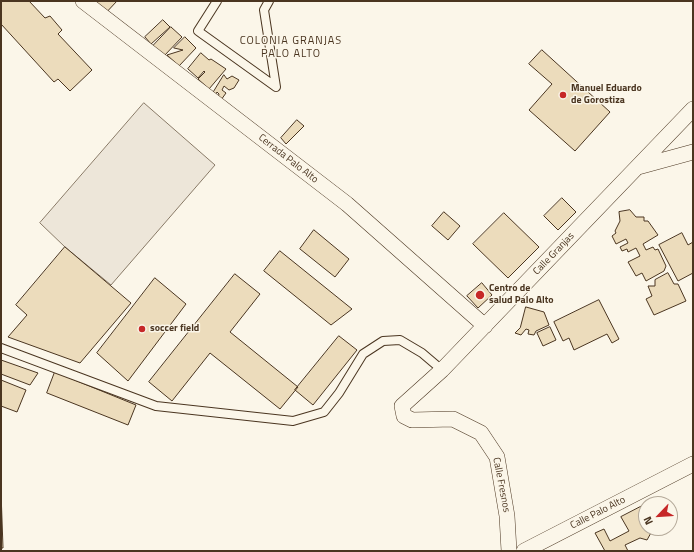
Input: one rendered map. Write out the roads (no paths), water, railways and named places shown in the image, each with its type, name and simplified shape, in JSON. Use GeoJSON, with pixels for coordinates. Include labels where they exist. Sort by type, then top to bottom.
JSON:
{"type":"FeatureCollection","features":[{"type":"Feature","properties":{"kind":"street","name":"Cerrada Palo Alto"},"geometry":{"type":"LineString","coordinates":[[83,1],[347,204],[485,326]]}},
{"type":"Feature","properties":{"kind":"street","name":"Calle Granjas"},"geometry":{"type":"LineString","coordinates":[[404,416],[402,406],[442,370],[693,109]]}},
{"type":"Feature","properties":{"kind":"street"},"geometry":{"type":"LineString","coordinates":[[637,168],[693,152]]}},
{"type":"Feature","properties":{"kind":"street","name":"Calle Fresnos"},"geometry":{"type":"LineString","coordinates":[[404,416],[412,420],[453,418],[481,433],[497,457],[507,516],[509,551]]}},
{"type":"Feature","properties":{"kind":"street","name":"Calle Palo Alto"},"geometry":{"type":"LineString","coordinates":[[524,551],[693,464]]}},
{"type":"Feature","properties":{"kind":"lane"},"geometry":{"type":"LineString","coordinates":[[216,1],[198,31],[276,87],[264,10],[269,1]]}},
{"type":"Feature","properties":{"kind":"lane"},"geometry":{"type":"LineString","coordinates":[[1,348],[156,406],[293,421],[324,412],[339,392],[363,354],[383,341],[400,340],[422,353],[442,370]]}},
{"type":"Feature","properties":{"kind":"place","name":"Manuel Eduardo de Gorostiza"},"geometry":{"type":"Point","coordinates":[563,95]}},
{"type":"Feature","properties":{"kind":"place","name":"Centro de salud Palo Alto"},"geometry":{"type":"Point","coordinates":[480,295]}},
{"type":"Feature","properties":{"kind":"place","name":"soccer field"},"geometry":{"type":"Point","coordinates":[142,329]}},
{"type":"Feature","properties":{"kind":"district","name":"COLONIA GRANJAS PALO ALTO"},"geometry":{"type":"Point","coordinates":[291,47]}}]}
